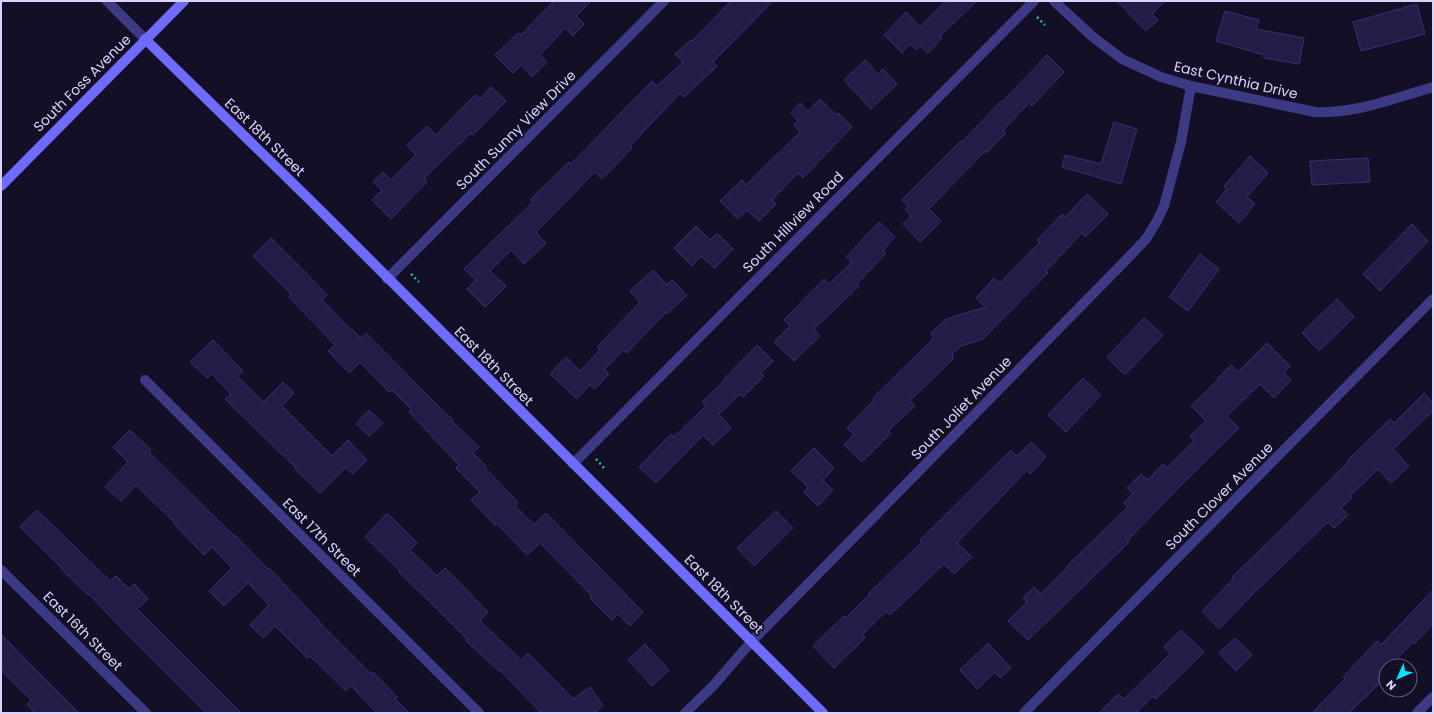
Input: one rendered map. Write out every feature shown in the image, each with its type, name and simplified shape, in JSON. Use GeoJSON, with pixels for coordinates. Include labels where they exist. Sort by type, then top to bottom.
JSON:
{"type":"FeatureCollection","features":[{"type":"Feature","properties":{"kind":"street"},"geometry":{"type":"LineString","coordinates":[[107,1],[145,39]]}},
{"type":"Feature","properties":{"kind":"street","name":"South Foss Avenue"},"geometry":{"type":"LineString","coordinates":[[1,186],[184,1]]}},
{"type":"Feature","properties":{"kind":"street","name":"South Sunny View Drive"},"geometry":{"type":"LineString","coordinates":[[388,279],[664,1]]}},
{"type":"Feature","properties":{"kind":"street","name":"South Hillview Road"},"geometry":{"type":"LineString","coordinates":[[572,464],[1034,1]]}},
{"type":"Feature","properties":{"kind":"street","name":"East Cynthia Drive"},"geometry":{"type":"LineString","coordinates":[[1054,1],[1093,37],[1122,59],[1161,78],[1191,86],[1315,112],[1350,110],[1433,87]]}},
{"type":"Feature","properties":{"kind":"street","name":"East 18th Street"},"geometry":{"type":"LineString","coordinates":[[145,39],[311,201],[572,464],[823,713]]}},
{"type":"Feature","properties":{"kind":"street","name":"South Joliet Avenue"},"geometry":{"type":"LineString","coordinates":[[685,713],[713,686],[752,642],[1146,239],[1164,206],[1181,142],[1191,86]]}},
{"type":"Feature","properties":{"kind":"street","name":"South Clover Avenue"},"geometry":{"type":"LineString","coordinates":[[1024,713],[1431,306]]}},
{"type":"Feature","properties":{"kind":"street","name":"East 17th Street"},"geometry":{"type":"LineString","coordinates":[[145,380],[479,713]]}},
{"type":"Feature","properties":{"kind":"street","name":"East 16th Street"},"geometry":{"type":"LineString","coordinates":[[1,570],[146,713]]}},
{"type":"Feature","properties":{"kind":"street"},"geometry":{"type":"LineString","coordinates":[[1417,713],[1433,697]]}},
{"type":"Feature","properties":{"kind":"building"},"geometry":{"type":"Polygon","coordinates":[[[554,1],[591,1],[576,16],[584,24],[573,36],[565,28],[540,55],[547,62],[532,77],[521,65],[513,73],[495,55],[518,33],[521,35],[554,1]]]}},
{"type":"Feature","properties":{"kind":"building"},"geometry":{"type":"Polygon","coordinates":[[[731,1],[773,1],[713,62],[717,66],[684,97],[680,93],[630,146],[632,148],[602,179],[595,172],[536,232],[546,243],[524,264],[511,250],[490,271],[506,286],[485,307],[467,289],[476,280],[464,269],[533,202],[530,200],[569,162],[571,164],[652,81],[657,86],[683,62],[675,54],[691,40],[692,41],[731,1]]]}},
{"type":"Feature","properties":{"kind":"building"},"geometry":{"type":"Polygon","coordinates":[[[946,1],[977,1],[940,36],[942,38],[928,53],[920,46],[917,50],[910,44],[902,53],[884,35],[906,12],[920,27],[946,1]]]}},
{"type":"Feature","properties":{"kind":"building"},"geometry":{"type":"Polygon","coordinates":[[[1117,1],[1165,1],[1152,14],[1158,20],[1146,31],[1117,1]]]}},
{"type":"Feature","properties":{"kind":"building"},"geometry":{"type":"Polygon","coordinates":[[[1417,4],[1425,34],[1361,51],[1353,22],[1417,4]]]}},
{"type":"Feature","properties":{"kind":"building"},"geometry":{"type":"Polygon","coordinates":[[[1225,11],[1259,20],[1256,29],[1304,38],[1299,64],[1264,58],[1264,55],[1216,41],[1225,11]]]}},
{"type":"Feature","properties":{"kind":"building"},"geometry":{"type":"Polygon","coordinates":[[[1047,55],[1064,72],[1032,106],[1029,103],[1003,130],[1006,133],[986,153],[985,151],[929,209],[941,221],[920,242],[903,224],[911,216],[905,210],[908,206],[902,200],[961,141],[962,142],[1001,101],[1002,102],[1047,55]]]}},
{"type":"Feature","properties":{"kind":"building"},"geometry":{"type":"Polygon","coordinates":[[[865,60],[878,74],[883,69],[897,84],[871,109],[844,80],[865,60]]]}},
{"type":"Feature","properties":{"kind":"building"},"geometry":{"type":"Polygon","coordinates":[[[491,87],[506,101],[473,135],[471,133],[424,178],[427,182],[391,219],[372,200],[382,190],[373,182],[383,172],[391,180],[416,155],[407,145],[427,126],[436,135],[475,95],[480,99],[491,87]]]}},
{"type":"Feature","properties":{"kind":"building"},"geometry":{"type":"Polygon","coordinates":[[[820,99],[836,115],[838,113],[852,127],[803,178],[798,173],[772,200],[776,204],[759,221],[747,210],[738,219],[720,201],[742,180],[746,185],[800,132],[794,125],[798,121],[791,113],[800,103],[808,111],[820,99]]]}},
{"type":"Feature","properties":{"kind":"building"},"geometry":{"type":"Polygon","coordinates":[[[1114,122],[1137,129],[1121,184],[1062,167],[1065,155],[1101,164],[1114,122]]]}},
{"type":"Feature","properties":{"kind":"building"},"geometry":{"type":"Polygon","coordinates":[[[1250,156],[1268,173],[1247,197],[1255,204],[1239,223],[1216,202],[1227,189],[1224,186],[1250,156]]]}},
{"type":"Feature","properties":{"kind":"building"},"geometry":{"type":"Polygon","coordinates":[[[1368,158],[1370,182],[1312,185],[1310,161],[1368,158]]]}},
{"type":"Feature","properties":{"kind":"building"},"geometry":{"type":"Polygon","coordinates":[[[1087,194],[1108,214],[1085,237],[1082,233],[1046,271],[1048,273],[983,339],[961,346],[952,354],[953,359],[910,401],[915,406],[888,431],[891,433],[862,462],[844,445],[854,434],[847,428],[874,400],[873,398],[933,339],[931,333],[946,319],[985,307],[976,298],[994,278],[1000,283],[1040,242],[1037,240],[1062,214],[1065,217],[1087,194]]]}},
{"type":"Feature","properties":{"kind":"building"},"geometry":{"type":"Polygon","coordinates":[[[879,222],[895,237],[883,250],[886,253],[857,284],[859,286],[814,329],[820,336],[794,361],[774,342],[790,326],[784,320],[824,279],[829,284],[852,262],[846,257],[879,222]]]}},
{"type":"Feature","properties":{"kind":"building"},"geometry":{"type":"Polygon","coordinates":[[[1412,224],[1428,241],[1380,291],[1363,274],[1412,224]]]}},
{"type":"Feature","properties":{"kind":"building"},"geometry":{"type":"Polygon","coordinates":[[[696,226],[710,240],[717,233],[733,249],[715,268],[701,256],[692,266],[674,248],[696,226]]]}},
{"type":"Feature","properties":{"kind":"building"},"geometry":{"type":"Polygon","coordinates":[[[271,238],[327,295],[322,300],[351,330],[352,329],[361,338],[366,333],[479,447],[473,453],[486,466],[485,468],[518,502],[515,506],[534,525],[546,513],[643,612],[630,626],[618,614],[612,620],[590,598],[592,596],[540,543],[527,555],[471,500],[480,492],[456,468],[459,465],[409,412],[411,409],[392,390],[389,392],[360,362],[349,373],[328,351],[335,345],[289,297],[291,294],[253,256],[271,238]]]}},
{"type":"Feature","properties":{"kind":"building"},"geometry":{"type":"Polygon","coordinates":[[[1200,254],[1219,269],[1188,311],[1169,297],[1200,254]]]}},
{"type":"Feature","properties":{"kind":"building"},"geometry":{"type":"Polygon","coordinates":[[[653,270],[667,285],[672,280],[687,295],[668,313],[666,312],[627,353],[623,350],[604,370],[609,374],[595,389],[590,385],[577,399],[550,374],[566,357],[580,371],[600,350],[597,347],[640,302],[630,291],[653,270]]]}},
{"type":"Feature","properties":{"kind":"building"},"geometry":{"type":"Polygon","coordinates":[[[1337,299],[1354,317],[1319,351],[1302,333],[1337,299]]]}},
{"type":"Feature","properties":{"kind":"building"},"geometry":{"type":"Polygon","coordinates":[[[1144,318],[1163,335],[1125,375],[1107,357],[1144,318]]]}},
{"type":"Feature","properties":{"kind":"building"},"geometry":{"type":"Polygon","coordinates":[[[213,340],[243,371],[237,376],[263,402],[283,382],[294,393],[282,406],[332,456],[348,440],[367,460],[353,474],[346,467],[320,493],[225,399],[231,394],[212,374],[207,378],[190,362],[213,340]]]}},
{"type":"Feature","properties":{"kind":"building"},"geometry":{"type":"Polygon","coordinates":[[[1267,343],[1290,366],[1284,373],[1291,380],[1274,398],[1260,384],[1227,416],[1239,428],[1127,541],[1129,542],[1028,640],[1008,621],[1027,602],[1023,598],[1034,587],[1041,594],[1067,568],[1066,567],[1128,507],[1124,503],[1133,493],[1127,488],[1141,474],[1148,480],[1163,464],[1167,468],[1194,441],[1190,436],[1206,421],[1191,406],[1231,365],[1238,372],[1267,343]]]}},
{"type":"Feature","properties":{"kind":"building"},"geometry":{"type":"Polygon","coordinates":[[[757,345],[773,361],[761,373],[764,376],[743,397],[740,394],[719,414],[731,428],[713,445],[703,435],[656,483],[639,467],[671,434],[674,437],[706,406],[702,402],[725,380],[724,379],[757,345]]]}},
{"type":"Feature","properties":{"kind":"building"},"geometry":{"type":"Polygon","coordinates":[[[1083,378],[1101,395],[1066,432],[1048,415],[1083,378]]]}},
{"type":"Feature","properties":{"kind":"building"},"geometry":{"type":"Polygon","coordinates":[[[1424,393],[1433,403],[1433,411],[1393,449],[1409,466],[1391,483],[1378,469],[1350,496],[1352,498],[1341,508],[1348,515],[1334,528],[1328,522],[1219,629],[1202,611],[1233,579],[1232,577],[1283,528],[1348,462],[1347,461],[1390,419],[1394,423],[1424,393]]]}},
{"type":"Feature","properties":{"kind":"building"},"geometry":{"type":"Polygon","coordinates":[[[369,410],[383,423],[369,436],[356,424],[369,410]]]}},
{"type":"Feature","properties":{"kind":"building"},"geometry":{"type":"Polygon","coordinates":[[[130,430],[151,450],[149,452],[268,569],[269,568],[319,622],[371,674],[373,672],[397,697],[395,699],[409,713],[377,713],[351,686],[346,691],[310,656],[307,658],[275,626],[263,638],[250,625],[269,605],[248,583],[224,606],[209,591],[232,568],[212,547],[204,555],[173,523],[174,522],[136,485],[121,501],[105,487],[128,462],[113,447],[130,430]]]}},
{"type":"Feature","properties":{"kind":"building"},"geometry":{"type":"Polygon","coordinates":[[[1031,442],[1046,457],[1030,474],[1027,470],[957,543],[972,557],[954,574],[944,564],[890,615],[886,611],[862,635],[865,638],[834,668],[813,646],[844,616],[846,618],[870,594],[869,593],[922,542],[920,540],[1011,450],[1017,456],[1031,442]]]}},
{"type":"Feature","properties":{"kind":"building"},"geometry":{"type":"Polygon","coordinates":[[[814,448],[834,468],[823,480],[833,490],[818,506],[804,492],[808,487],[791,471],[814,448]]]}},
{"type":"Feature","properties":{"kind":"building"},"geometry":{"type":"Polygon","coordinates":[[[37,510],[110,581],[116,576],[129,589],[134,584],[148,599],[137,609],[241,713],[206,713],[89,594],[88,595],[61,569],[62,568],[20,527],[37,510]]]}},
{"type":"Feature","properties":{"kind":"building"},"geometry":{"type":"Polygon","coordinates":[[[776,511],[793,528],[754,566],[737,548],[776,511]]]}},
{"type":"Feature","properties":{"kind":"building"},"geometry":{"type":"Polygon","coordinates":[[[387,513],[417,543],[410,550],[437,576],[445,568],[488,612],[480,621],[521,660],[528,653],[573,699],[590,687],[603,706],[594,713],[541,713],[500,670],[499,671],[466,641],[467,639],[365,537],[387,513]]]}},
{"type":"Feature","properties":{"kind":"building"},"geometry":{"type":"Polygon","coordinates":[[[1433,590],[1433,624],[1414,644],[1413,642],[1398,658],[1378,658],[1378,685],[1349,713],[1312,713],[1345,679],[1343,677],[1377,641],[1381,645],[1433,590]]]}},
{"type":"Feature","properties":{"kind":"building"},"geometry":{"type":"Polygon","coordinates":[[[1181,630],[1204,652],[1156,699],[1153,696],[1137,712],[1138,713],[1099,713],[1118,694],[1124,699],[1170,654],[1164,647],[1181,630]]]}},
{"type":"Feature","properties":{"kind":"building"},"geometry":{"type":"Polygon","coordinates":[[[1,634],[79,713],[35,713],[27,705],[31,700],[1,670],[1,634]]]}},
{"type":"Feature","properties":{"kind":"building"},"geometry":{"type":"Polygon","coordinates":[[[1235,638],[1252,655],[1236,671],[1219,653],[1235,638]]]}},
{"type":"Feature","properties":{"kind":"building"},"geometry":{"type":"Polygon","coordinates":[[[988,643],[1011,668],[1000,678],[995,672],[977,689],[960,670],[988,643]]]}},
{"type":"Feature","properties":{"kind":"building"},"geometry":{"type":"Polygon","coordinates":[[[645,644],[669,670],[652,686],[628,660],[645,644]]]}}]}
